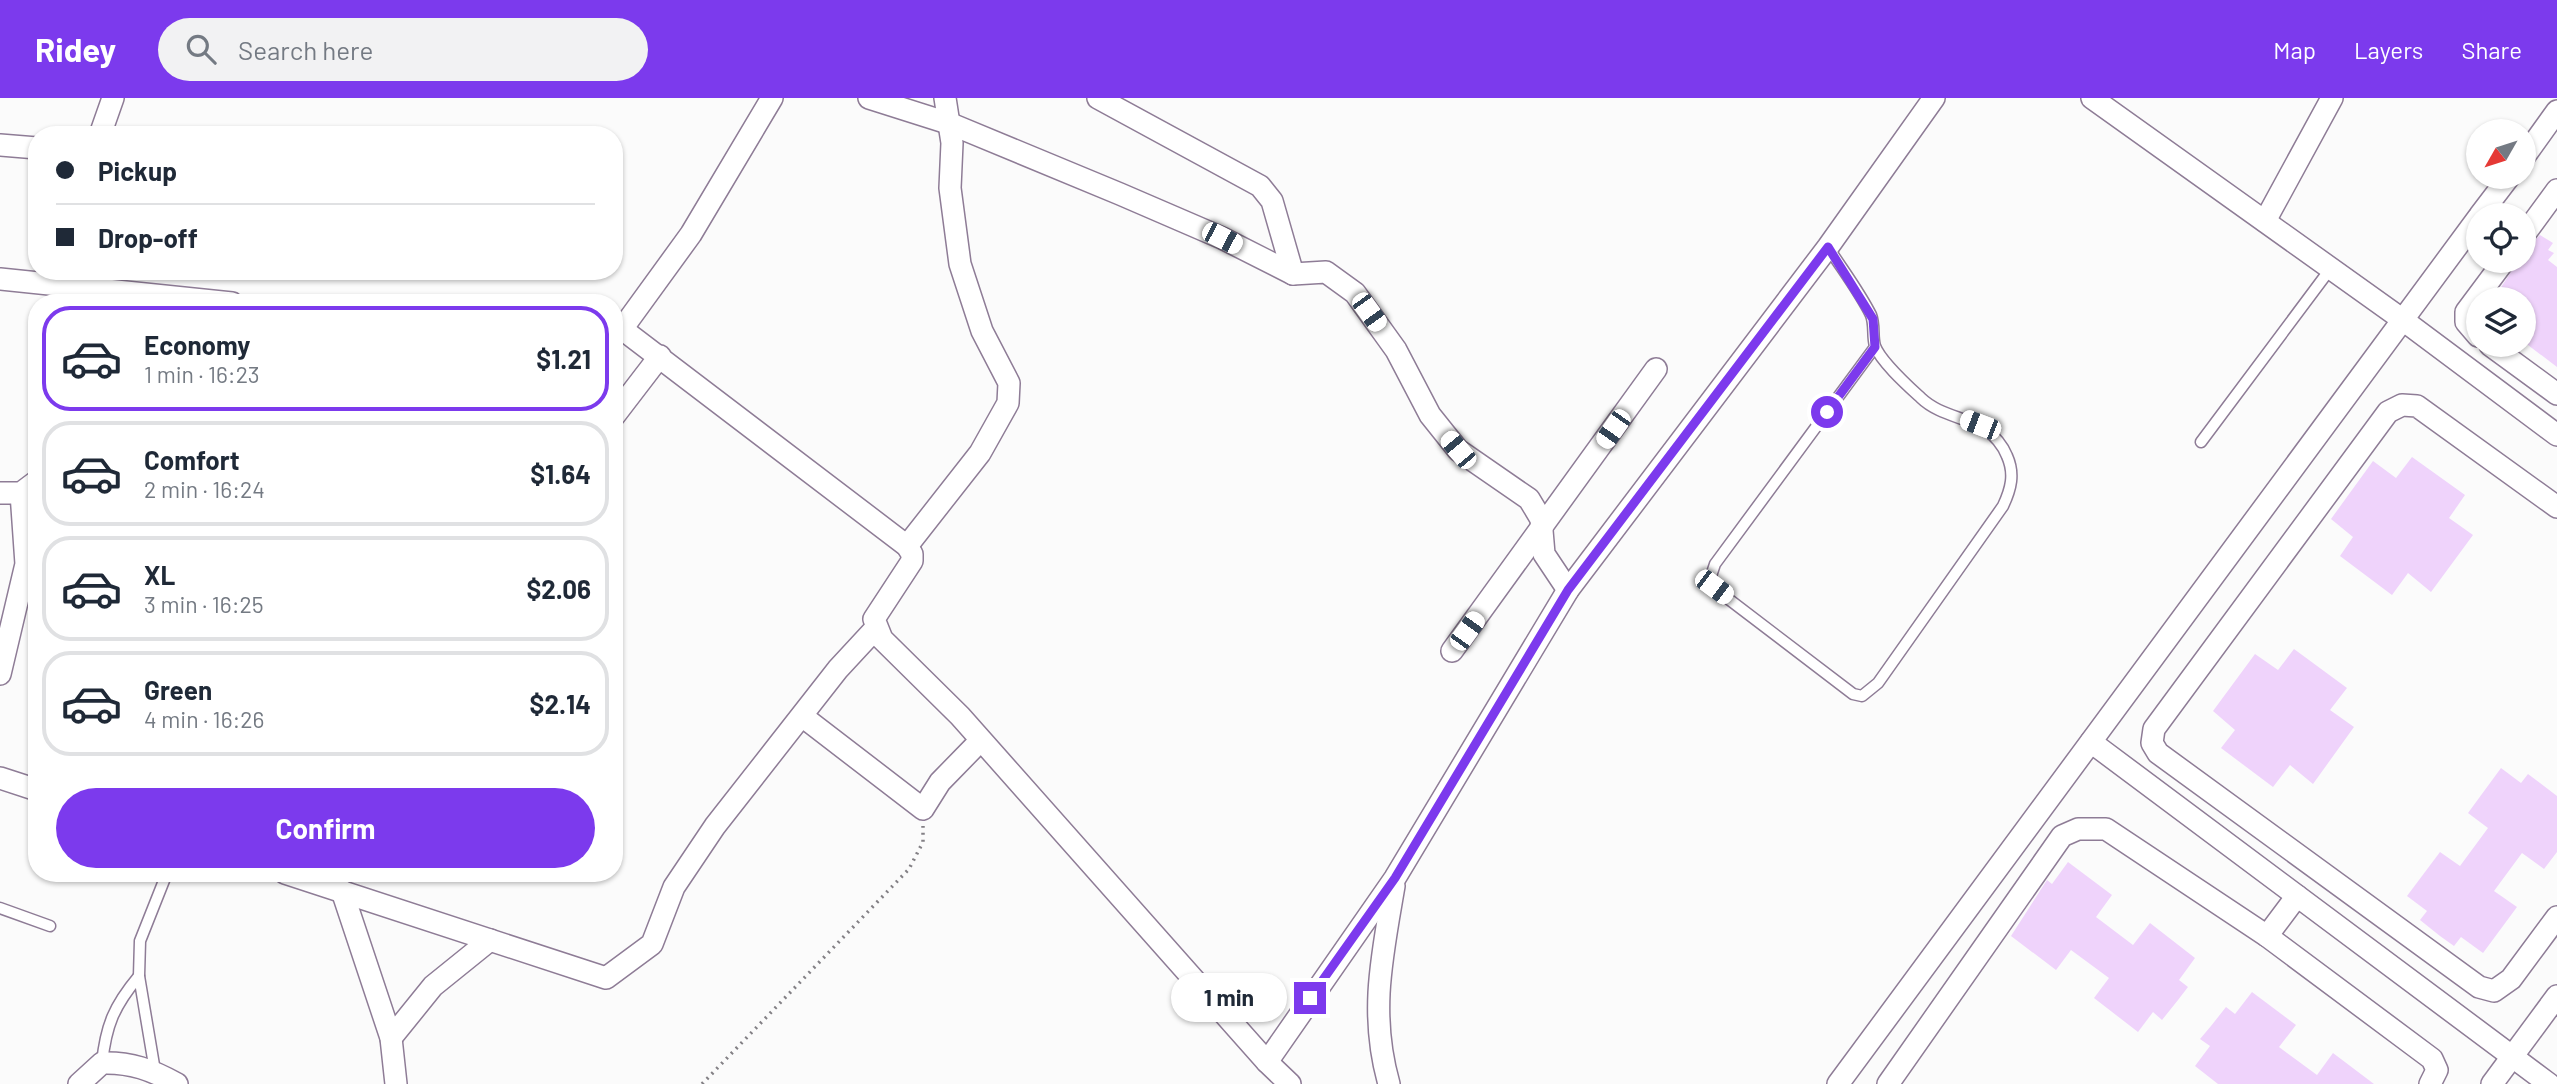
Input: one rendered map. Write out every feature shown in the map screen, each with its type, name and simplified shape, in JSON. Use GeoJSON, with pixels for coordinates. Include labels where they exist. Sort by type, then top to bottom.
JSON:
{"type":"FeatureCollection","features":[{"type":"Feature","properties":{"kind":"street"},"geometry":{"type":"LineString","coordinates":[[103,126],[113,98]]}},
{"type":"Feature","properties":{"kind":"street"},"geometry":{"type":"LineString","coordinates":[[623,324],[691,233],[772,98]]}},
{"type":"Feature","properties":{"kind":"street"},"geometry":{"type":"LineString","coordinates":[[869,98],[951,124],[1222,238],[1293,274],[1326,272],[1355,293],[1396,350],[1430,415],[1458,450],[1529,499],[1541,519],[1544,554],[1568,590]]}},
{"type":"Feature","properties":{"kind":"street"},"geometry":{"type":"LineString","coordinates":[[906,546],[980,453],[1008,403],[1009,383],[982,331],[960,264],[950,188],[951,124],[945,98]]}},
{"type":"Feature","properties":{"kind":"street"},"geometry":{"type":"LineString","coordinates":[[1098,98],[1260,186],[1272,201],[1293,274]]}},
{"type":"Feature","properties":{"kind":"street"},"geometry":{"type":"LineString","coordinates":[[1267,1062],[1395,878],[1568,590],[1828,247],[1934,98]]}},
{"type":"Feature","properties":{"kind":"street"},"geometry":{"type":"LineString","coordinates":[[2092,98],[2403,320],[2557,435]]}},
{"type":"Feature","properties":{"kind":"street"},"geometry":{"type":"LineString","coordinates":[[2265,221],[2332,98]]}},
{"type":"Feature","properties":{"kind":"street"},"geometry":{"type":"LineString","coordinates":[[2536,140],[2557,111]]}},
{"type":"Feature","properties":{"kind":"street"},"geometry":{"type":"LineString","coordinates":[[0,145],[28,147]]}},
{"type":"Feature","properties":{"kind":"street"},"geometry":{"type":"LineString","coordinates":[[2536,219],[2557,190]]}},
{"type":"Feature","properties":{"kind":"street"},"geometry":{"type":"LineString","coordinates":[[1838,1084],[2466,235]]}},
{"type":"Feature","properties":{"kind":"street"},"geometry":{"type":"LineString","coordinates":[[0,279],[143,294]]}},
{"type":"Feature","properties":{"kind":"street"},"geometry":{"type":"LineString","coordinates":[[623,334],[660,356],[906,546],[912,554],[912,561],[874,619],[882,639],[960,716],[1267,1062],[1290,1084]]}},
{"type":"Feature","properties":{"kind":"street"},"geometry":{"type":"LineString","coordinates":[[623,404],[660,356]]}},
{"type":"Feature","properties":{"kind":"street"},"geometry":{"type":"LineString","coordinates":[[2506,357],[2557,394]]}},
{"type":"Feature","properties":{"kind":"street"},"geometry":{"type":"LineString","coordinates":[[1452,651],[1656,369]]}},
{"type":"Feature","properties":{"kind":"street"},"geometry":{"type":"LineString","coordinates":[[2557,507],[2417,406],[2402,405],[2388,412],[2154,729],[2152,743],[2158,753],[2479,987],[2494,990],[2511,979],[2557,917]]}},
{"type":"Feature","properties":{"kind":"street"},"geometry":{"type":"LineString","coordinates":[[0,493],[28,487]]}},
{"type":"Feature","properties":{"kind":"street"},"geometry":{"type":"LineString","coordinates":[[0,674],[26,564],[28,538]]}},
{"type":"Feature","properties":{"kind":"street"},"geometry":{"type":"LineString","coordinates":[[332,884],[606,978],[652,944],[674,887],[715,826],[838,669],[876,628]]}},
{"type":"Feature","properties":{"kind":"street"},"geometry":{"type":"LineString","coordinates":[[802,716],[923,809],[940,782],[980,741]]}},
{"type":"Feature","properties":{"kind":"street"},"geometry":{"type":"LineString","coordinates":[[2091,742],[2549,1084]]}},
{"type":"Feature","properties":{"kind":"street"},"geometry":{"type":"LineString","coordinates":[[0,778],[28,787]]}},
{"type":"Feature","properties":{"kind":"street"},"geometry":{"type":"LineString","coordinates":[[1888,1084],[2062,836],[2078,830],[2106,829],[2267,936],[2432,1059],[2437,1070],[2430,1084]]}},
{"type":"Feature","properties":{"kind":"street"},"geometry":{"type":"LineString","coordinates":[[1389,1084],[1380,1052],[1378,979],[1395,878]]}},
{"type":"Feature","properties":{"kind":"street"},"geometry":{"type":"LineString","coordinates":[[332,884],[391,1038],[396,1084]]}},
{"type":"Feature","properties":{"kind":"street"},"geometry":{"type":"LineString","coordinates":[[2267,936],[2297,896]]}},
{"type":"Feature","properties":{"kind":"street"},"geometry":{"type":"LineString","coordinates":[[391,1038],[433,986],[489,940]]}},
{"type":"Feature","properties":{"kind":"street"},"geometry":{"type":"LineString","coordinates":[[2492,1084],[2557,996]]}},
{"type":"Feature","properties":{"kind":"street"},"geometry":{"type":"LineString","coordinates":[[79,1084],[102,1063],[124,1062],[155,1071],[177,1084]]}},
{"type":"Feature","properties":{"kind":"lane"},"geometry":{"type":"LineString","coordinates":[[1828,247],[1873,319],[1875,347],[1897,375],[1928,406],[1980,425],[1997,440],[2007,455],[2012,488],[2003,506],[1878,682],[1862,696],[1853,694],[1714,587],[1711,576],[1715,564],[1875,347]]}},
{"type":"Feature","properties":{"kind":"lane"},"geometry":{"type":"LineString","coordinates":[[2202,442],[2330,268]]}},
{"type":"Feature","properties":{"kind":"lane"},"geometry":{"type":"LineString","coordinates":[[155,1071],[139,976],[140,941],[163,882]]}},
{"type":"Feature","properties":{"kind":"lane"},"geometry":{"type":"LineString","coordinates":[[0,908],[50,926]]}},
{"type":"Feature","properties":{"kind":"lane"},"geometry":{"type":"LineString","coordinates":[[102,1063],[105,1031],[119,1000],[139,976]]}},
{"type":"Feature","properties":{"kind":"path"},"geometry":{"type":"LineString","coordinates":[[702,1084],[909,869],[923,842],[923,809]]}},
{"type":"Feature","properties":{"kind":"building"},"geometry":{"type":"Polygon","coordinates":[[[2540,235],[2553,243],[2548,250],[2554,253],[2548,260],[2557,267],[2557,367],[2536,351],[2536,287],[2501,287],[2510,273],[2536,273],[2536,239],[2540,235]]]}},
{"type":"Feature","properties":{"kind":"building"},"geometry":{"type":"Polygon","coordinates":[[[2412,457],[2465,495],[2449,518],[2473,535],[2431,592],[2408,573],[2392,595],[2340,556],[2353,537],[2331,519],[2373,461],[2396,478],[2412,457]]]}},
{"type":"Feature","properties":{"kind":"building"},"geometry":{"type":"Polygon","coordinates":[[[2294,649],[2347,688],[2330,710],[2354,727],[2313,784],[2290,765],[2273,787],[2221,748],[2235,730],[2213,711],[2255,654],[2278,670],[2294,649]]]}},
{"type":"Feature","properties":{"kind":"building"},"geometry":{"type":"Polygon","coordinates":[[[2501,768],[2521,783],[2528,774],[2557,796],[2557,852],[2544,869],[2522,853],[2494,891],[2517,907],[2483,953],[2461,937],[2454,946],[2440,936],[2420,920],[2427,911],[2407,896],[2440,852],[2460,866],[2488,828],[2468,813],[2501,768]]]}},
{"type":"Feature","properties":{"kind":"building"},"geometry":{"type":"Polygon","coordinates":[[[2068,862],[2112,895],[2096,917],[2133,945],[2150,923],[2195,958],[2179,980],[2188,987],[2178,1000],[2162,1020],[2153,1012],[2138,1032],[2094,998],[2109,978],[2071,950],[2056,970],[2011,936],[2047,880],[2052,884],[2068,862]]]}},
{"type":"Feature","properties":{"kind":"building"},"geometry":{"type":"Polygon","coordinates":[[[2252,992],[2296,1025],[2279,1047],[2317,1075],[2333,1053],[2374,1084],[2218,1084],[2195,1066],[2210,1046],[2200,1039],[2226,1007],[2235,1014],[2252,992]]]}},
{"type":"Feature","properties":{"kind":"route"},"geometry":{"type":"LineString","coordinates":[[1310,998],[1395,878],[1568,590],[1828,247],[1873,319],[1875,347],[1827,412]]}}]}
